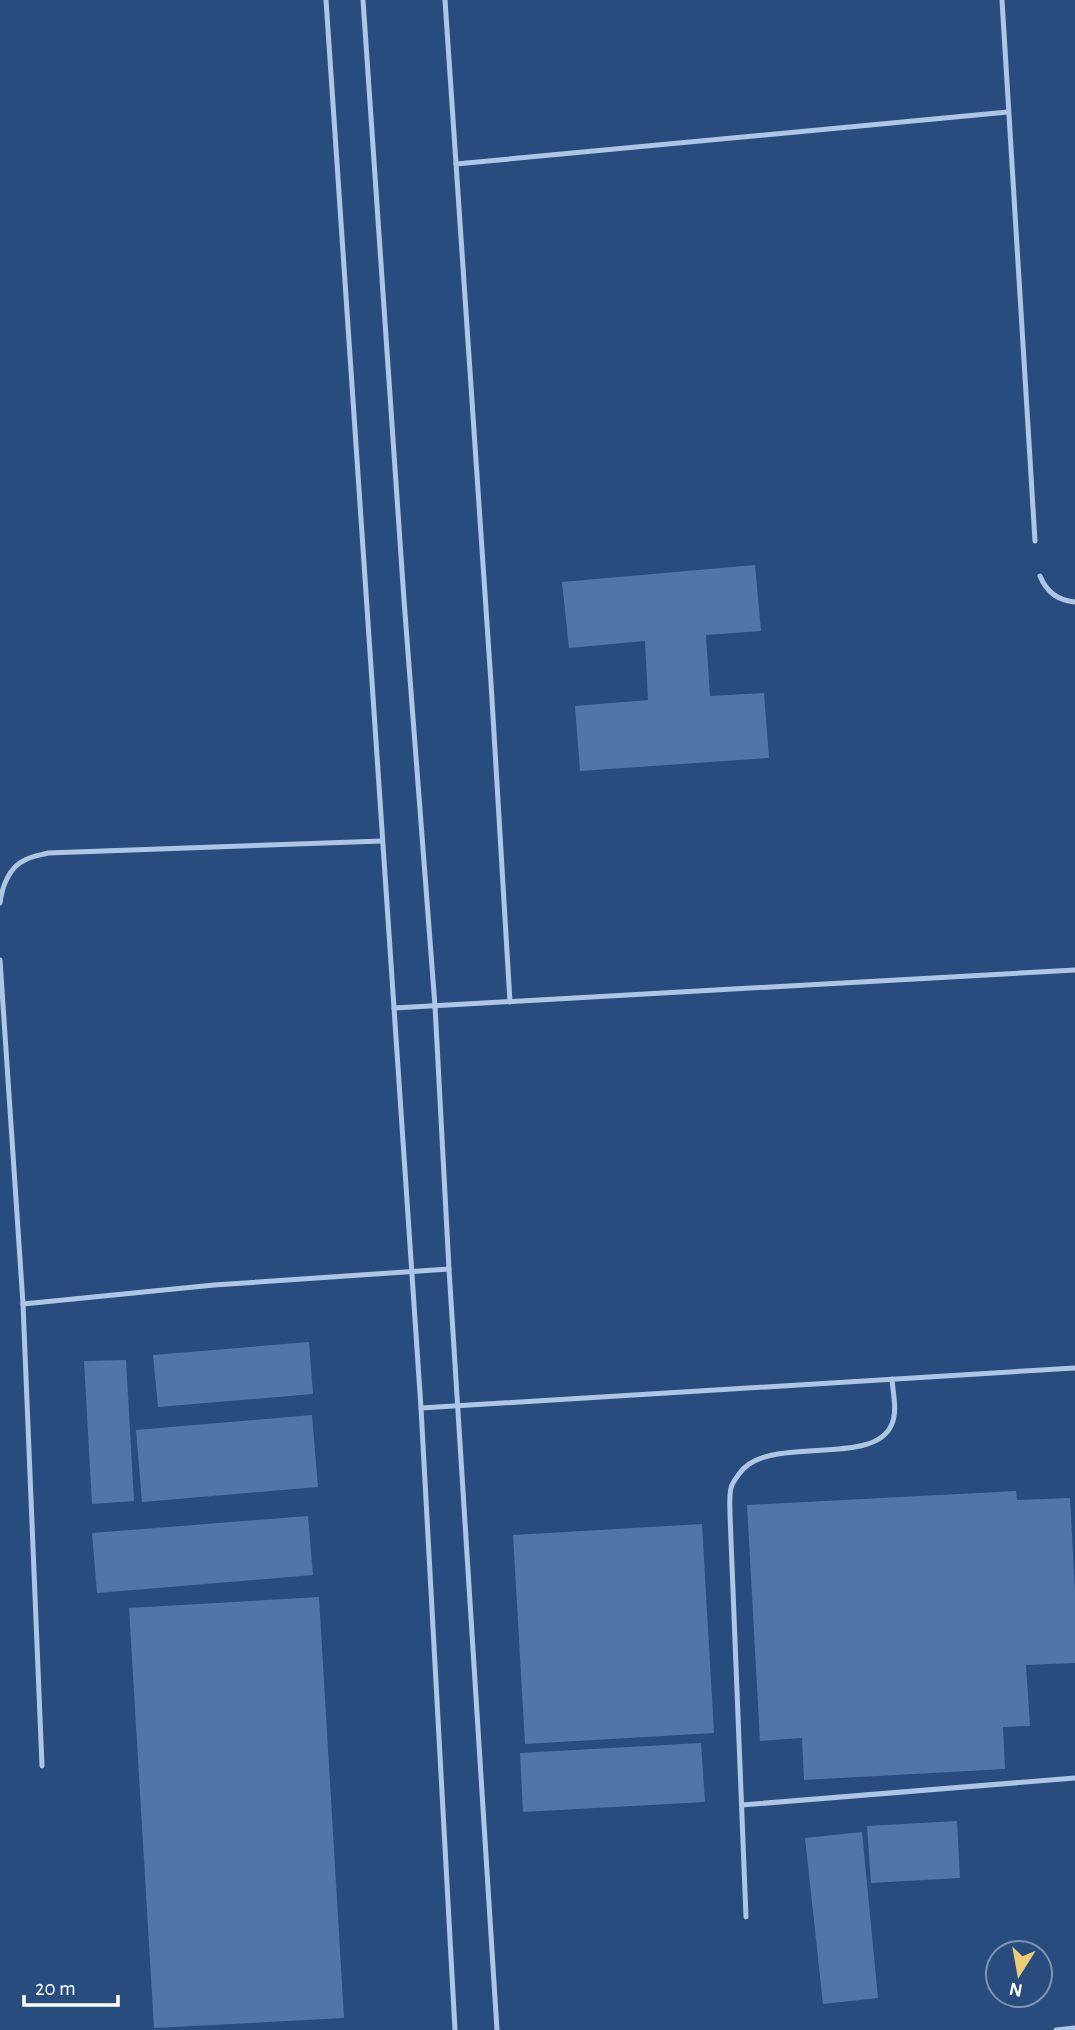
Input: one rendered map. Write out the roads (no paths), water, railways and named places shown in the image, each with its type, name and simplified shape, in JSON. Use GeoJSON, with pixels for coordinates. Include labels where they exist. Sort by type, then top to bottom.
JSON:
{"type":"FeatureCollection","features":[{"type":"Feature","properties":{"kind":"lane"},"geometry":{"type":"LineString","coordinates":[[326,0],[421,1408],[455,2030]]}},
{"type":"Feature","properties":{"kind":"lane"},"geometry":{"type":"LineString","coordinates":[[363,0],[435,1006],[497,2030]]}},
{"type":"Feature","properties":{"kind":"lane"},"geometry":{"type":"LineString","coordinates":[[445,0],[510,1002]]}},
{"type":"Feature","properties":{"kind":"lane"},"geometry":{"type":"LineString","coordinates":[[1002,0],[1035,541]]}},
{"type":"Feature","properties":{"kind":"lane"},"geometry":{"type":"LineString","coordinates":[[456,164],[1009,112]]}},
{"type":"Feature","properties":{"kind":"lane"},"geometry":{"type":"LineString","coordinates":[[1040,576],[1044,587],[1055,597],[1075,602]]}},
{"type":"Feature","properties":{"kind":"lane"},"geometry":{"type":"LineString","coordinates":[[0,903],[9,874],[24,860],[48,853],[382,841]]}},
{"type":"Feature","properties":{"kind":"lane"},"geometry":{"type":"LineString","coordinates":[[0,960],[23,1304],[42,1766]]}},
{"type":"Feature","properties":{"kind":"lane"},"geometry":{"type":"LineString","coordinates":[[394,1008],[1075,970]]}},
{"type":"Feature","properties":{"kind":"lane"},"geometry":{"type":"LineString","coordinates":[[23,1304],[214,1285],[449,1269]]}},
{"type":"Feature","properties":{"kind":"lane"},"geometry":{"type":"LineString","coordinates":[[421,1408],[1075,1367]]}},
{"type":"Feature","properties":{"kind":"lane"},"geometry":{"type":"LineString","coordinates":[[746,1917],[731,1486],[744,1466],[765,1456],[858,1446],[878,1440],[890,1428],[895,1413],[892,1379]]}},
{"type":"Feature","properties":{"kind":"lane"},"geometry":{"type":"LineString","coordinates":[[742,1805],[1075,1777]]}},
{"type":"Feature","properties":{"kind":"lane"},"geometry":{"type":"LineString","coordinates":[[1056,2030],[1075,2028]]}}]}
